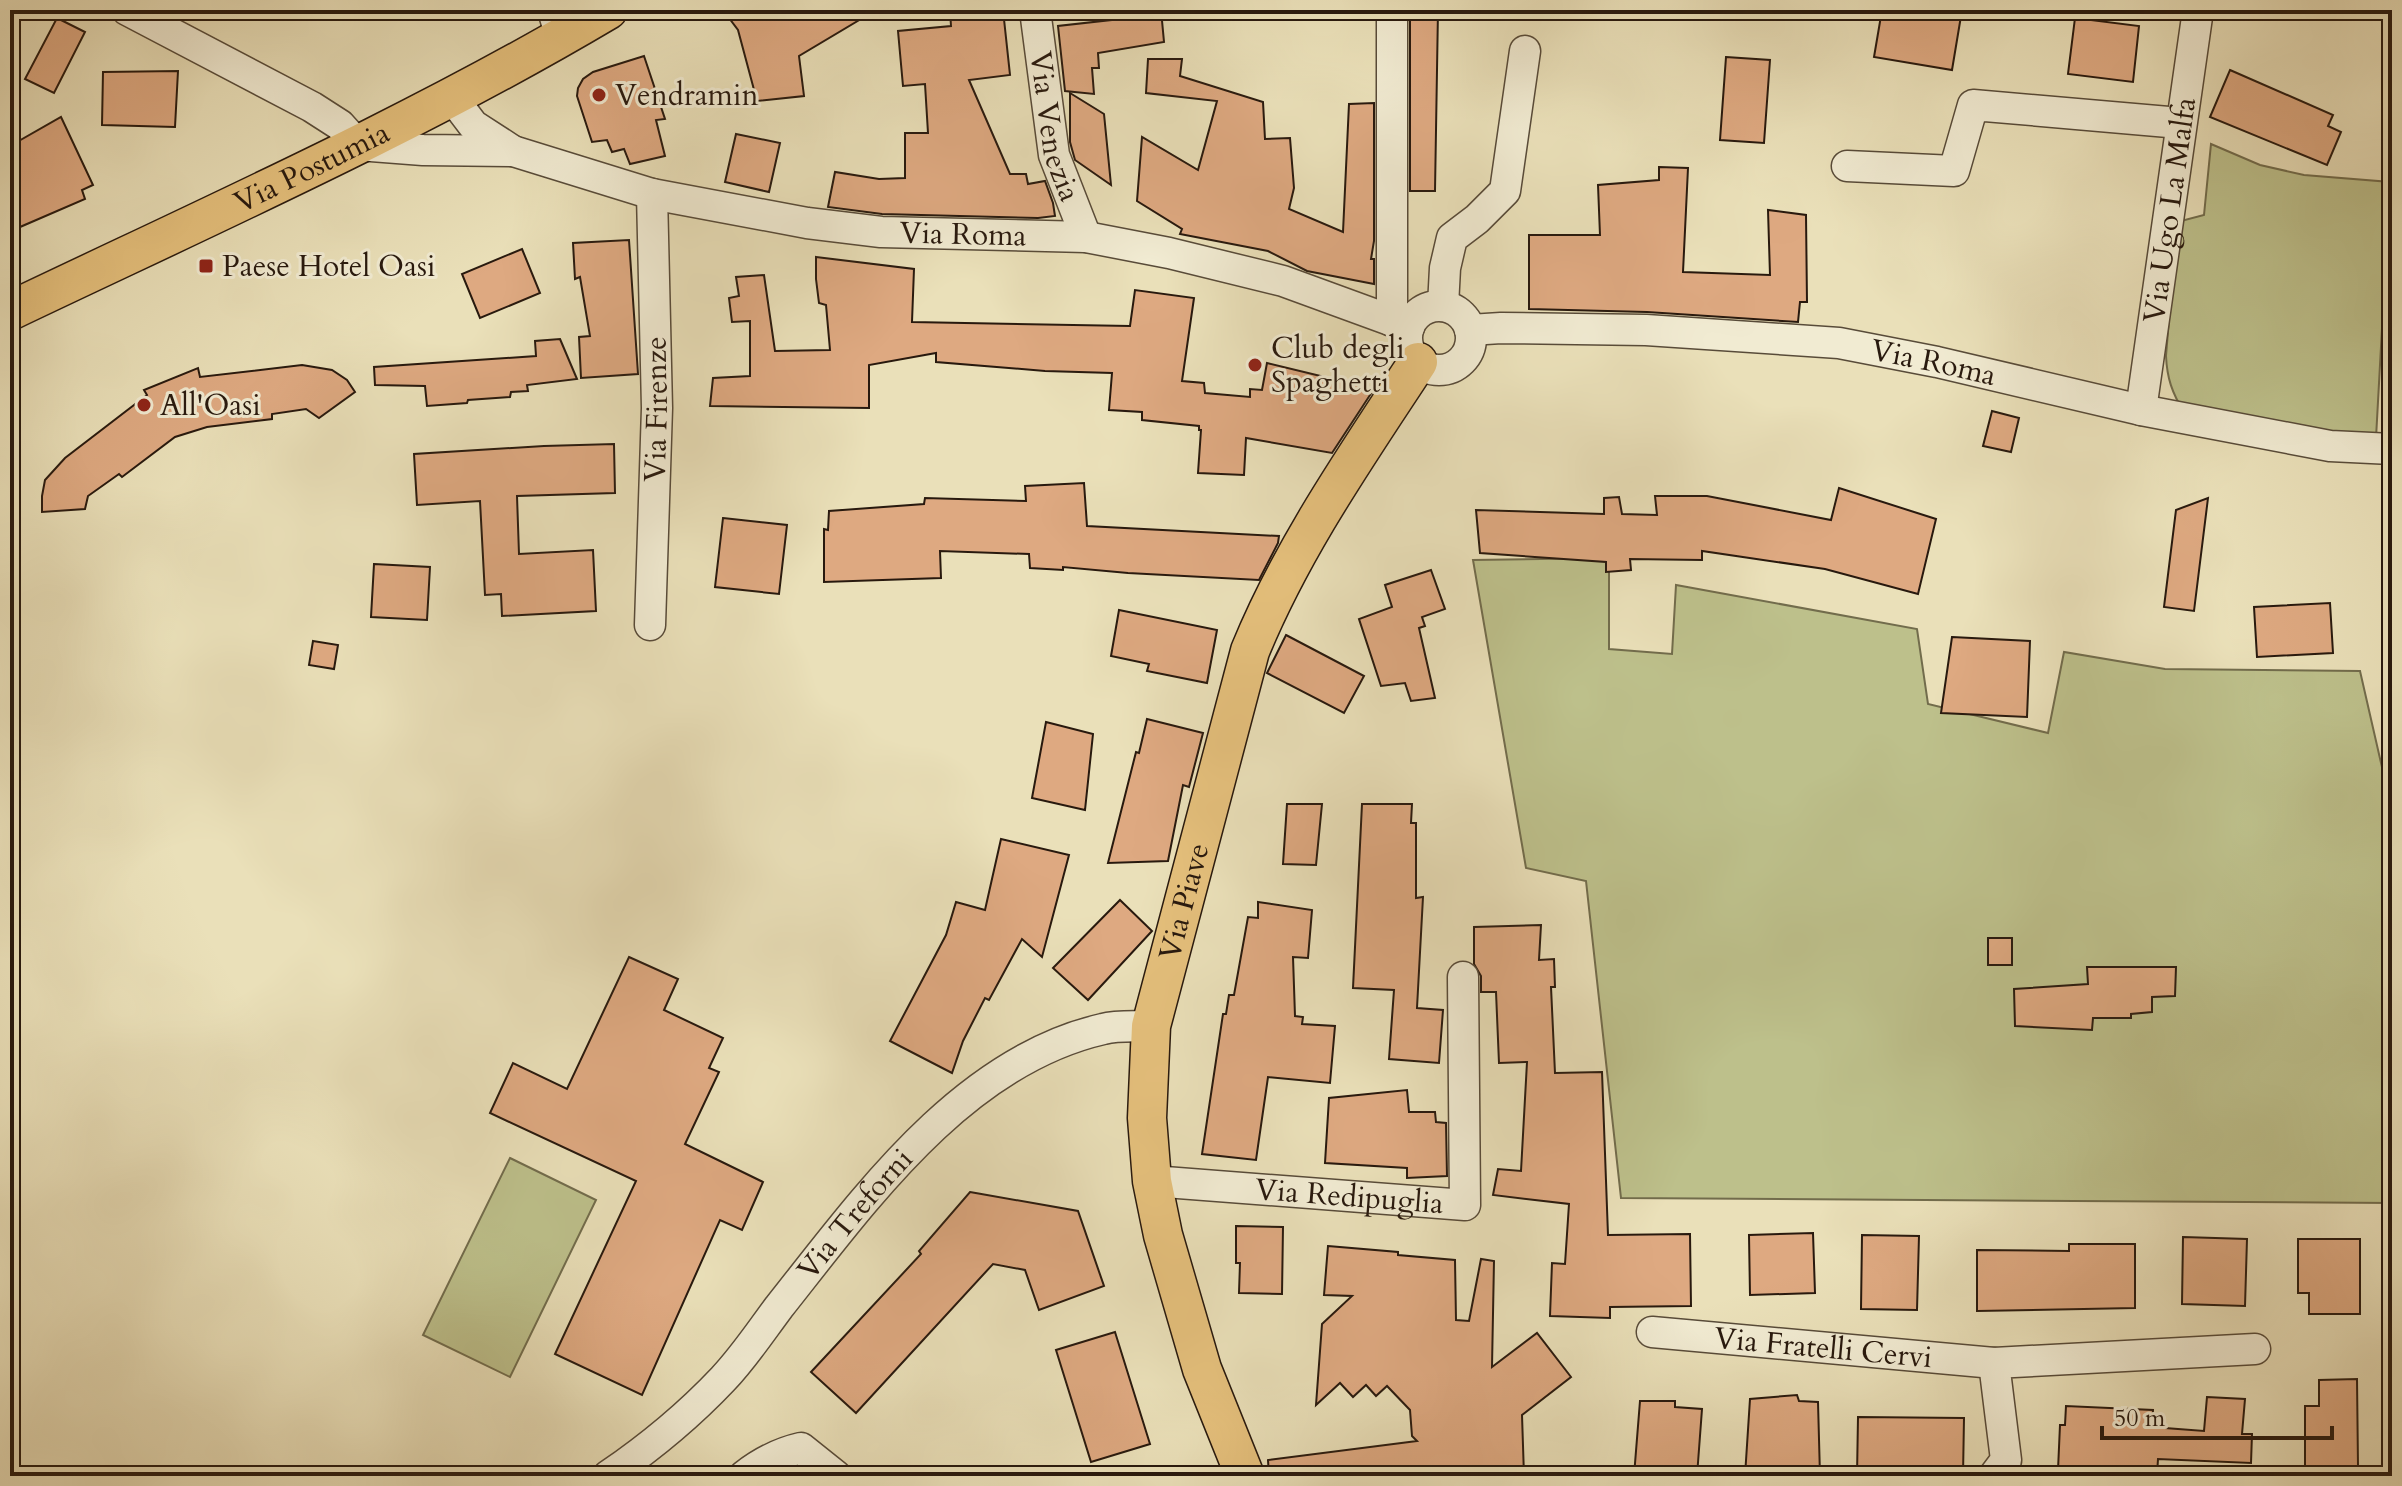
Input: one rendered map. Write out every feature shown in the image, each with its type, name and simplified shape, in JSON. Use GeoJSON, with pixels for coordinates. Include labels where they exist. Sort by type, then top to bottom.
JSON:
{"type":"FeatureCollection","features":[{"type":"Feature","properties":{"kind":"main road","name":"Via Postumia"},"geometry":{"type":"LineString","coordinates":[[10,311],[358,145],[451,96],[557,24],[608,10]]}},
{"type":"Feature","properties":{"kind":"main road","name":"Via Piave"},"geometry":{"type":"LineString","coordinates":[[1245,1476],[1202,1369],[1163,1235],[1152,1181],[1147,1118],[1151,1026],[1250,651],[1270,601],[1342,477],[1406,337]]}},
{"type":"Feature","properties":{"kind":"street"},"geometry":{"type":"LineString","coordinates":[[127,10],[312,107],[340,125],[358,145]]}},
{"type":"Feature","properties":{"kind":"street","name":"Via Venezia"},"geometry":{"type":"LineString","coordinates":[[1035,10],[1054,155],[1086,237]]}},
{"type":"Feature","properties":{"kind":"street"},"geometry":{"type":"LineString","coordinates":[[1392,10],[1406,337]]}},
{"type":"Feature","properties":{"kind":"street","name":"Via Ugo La Malfa"},"geometry":{"type":"LineString","coordinates":[[2141,410],[2198,10]]}},
{"type":"Feature","properties":{"kind":"street"},"geometry":{"type":"LineString","coordinates":[[1443,306],[1445,268],[1452,238],[1505,191],[1525,51]]}},
{"type":"Feature","properties":{"kind":"street","name":"Via Roma"},"geometry":{"type":"LineString","coordinates":[[451,96],[473,125],[513,151],[652,194],[807,223],[881,232],[1086,237],[1169,253],[1283,281],[1406,337],[1436,370],[1456,365],[1469,350],[1470,330],[1646,330],[1839,343],[1937,362],[2141,410],[2330,446],[2392,449]]}},
{"type":"Feature","properties":{"kind":"street"},"geometry":{"type":"LineString","coordinates":[[1847,166],[1954,171],[1973,105],[2180,123]]}},
{"type":"Feature","properties":{"kind":"street","name":"Via Roma"},"geometry":{"type":"LineString","coordinates":[[358,145],[423,150],[513,151]]}},
{"type":"Feature","properties":{"kind":"street","name":"Via Firenze"},"geometry":{"type":"LineString","coordinates":[[650,625],[657,408],[652,194]]}},
{"type":"Feature","properties":{"kind":"street"},"geometry":{"type":"LineString","coordinates":[[1406,337],[1414,317],[1422,310],[1443,306],[1460,313],[1470,330]]}},
{"type":"Feature","properties":{"kind":"street","name":"Via Redipuglia"},"geometry":{"type":"LineString","coordinates":[[1152,1181],[1465,1205],[1463,977]]}},
{"type":"Feature","properties":{"kind":"street","name":"Via Treforni"},"geometry":{"type":"LineString","coordinates":[[626,1471],[725,1377],[873,1189],[935,1125],[988,1083],[1041,1049],[1104,1028],[1151,1026]]}},
{"type":"Feature","properties":{"kind":"street","name":"Via Fratelli Cervi"},"geometry":{"type":"LineString","coordinates":[[1652,1332],[1994,1363],[2255,1349]]}},
{"type":"Feature","properties":{"kind":"street"},"geometry":{"type":"LineString","coordinates":[[1994,1363],[2006,1460],[1994,1476]]}},
{"type":"Feature","properties":{"kind":"street"},"geometry":{"type":"LineString","coordinates":[[744,1476],[761,1463],[801,1448],[836,1476]]}},
{"type":"Feature","properties":{"kind":"green space"},"geometry":{"type":"Polygon","coordinates":[[[2211,144],[2260,165],[2304,175],[2390,182],[2376,438],[2184,412],[2180,405],[2169,378],[2166,356],[2177,222],[2204,215],[2211,144]]]}},
{"type":"Feature","properties":{"kind":"green space"},"geometry":{"type":"Polygon","coordinates":[[[1609,558],[1609,649],[1672,654],[1676,585],[1917,629],[1928,704],[2048,733],[2064,652],[2165,669],[2360,671],[2384,776],[2392,797],[2392,1203],[1621,1198],[1586,881],[1526,868],[1473,560],[1609,558]]]}},
{"type":"Feature","properties":{"kind":"green space"},"geometry":{"type":"Polygon","coordinates":[[[510,1158],[596,1200],[510,1377],[423,1335],[510,1158]]]}},
{"type":"Feature","properties":{"kind":"building"},"geometry":{"type":"Polygon","coordinates":[[[723,10],[876,10],[799,56],[804,96],[757,101],[738,30],[723,10]]]}},
{"type":"Feature","properties":{"kind":"building"},"geometry":{"type":"Polygon","coordinates":[[[950,10],[1003,10],[1010,75],[969,80],[1010,174],[1026,174],[1028,184],[1045,181],[1055,216],[882,214],[828,207],[835,172],[879,179],[905,178],[905,133],[928,133],[925,84],[903,86],[898,31],[951,26],[950,10]]]}},
{"type":"Feature","properties":{"kind":"building"},"geometry":{"type":"Polygon","coordinates":[[[1120,10],[1161,10],[1164,42],[1098,53],[1099,68],[1092,68],[1094,94],[1065,91],[1058,26],[1120,19],[1120,10]]]}},
{"type":"Feature","properties":{"kind":"building"},"geometry":{"type":"Polygon","coordinates":[[[1410,10],[1438,10],[1435,191],[1410,191],[1410,10]]]}},
{"type":"Feature","properties":{"kind":"building"},"geometry":{"type":"Polygon","coordinates":[[[1882,10],[1927,10],[1961,16],[1952,70],[1874,57],[1882,10]]]}},
{"type":"Feature","properties":{"kind":"building"},"geometry":{"type":"Polygon","coordinates":[[[57,18],[85,32],[54,93],[25,79],[57,18]]]}},
{"type":"Feature","properties":{"kind":"building"},"geometry":{"type":"Polygon","coordinates":[[[2075,18],[2139,26],[2133,82],[2068,74],[2075,18]]]}},
{"type":"Feature","properties":{"kind":"building"},"geometry":{"type":"Polygon","coordinates":[[[644,56],[665,119],[656,120],[665,156],[630,164],[624,149],[612,152],[607,140],[592,142],[577,96],[578,88],[583,79],[593,72],[644,56]]]}},
{"type":"Feature","properties":{"kind":"building"},"geometry":{"type":"Polygon","coordinates":[[[1726,57],[1770,60],[1764,143],[1720,140],[1726,57]]]}},
{"type":"Feature","properties":{"kind":"building"},"geometry":{"type":"Polygon","coordinates":[[[1148,59],[1182,59],[1180,76],[1263,102],[1265,139],[1290,138],[1294,188],[1289,209],[1343,232],[1349,104],[1374,103],[1374,241],[1371,259],[1374,259],[1374,284],[1307,271],[1268,251],[1180,234],[1182,229],[1137,201],[1142,137],[1198,170],[1217,101],[1146,93],[1148,59]]]}},
{"type":"Feature","properties":{"kind":"building"},"geometry":{"type":"Polygon","coordinates":[[[2230,70],[2333,115],[2328,126],[2341,132],[2327,165],[2210,117],[2230,70]]]}},
{"type":"Feature","properties":{"kind":"building"},"geometry":{"type":"Polygon","coordinates":[[[178,71],[175,127],[102,125],[103,72],[178,71]]]}},
{"type":"Feature","properties":{"kind":"building"},"geometry":{"type":"Polygon","coordinates":[[[1070,93],[1104,114],[1111,185],[1075,160],[1070,142],[1070,93]]]}},
{"type":"Feature","properties":{"kind":"building"},"geometry":{"type":"Polygon","coordinates":[[[61,117],[93,185],[82,190],[85,199],[20,227],[19,223],[10,228],[10,146],[61,117]]]}},
{"type":"Feature","properties":{"kind":"building"},"geometry":{"type":"Polygon","coordinates":[[[736,134],[780,143],[769,192],[725,182],[736,134]]]}},
{"type":"Feature","properties":{"kind":"building"},"geometry":{"type":"Polygon","coordinates":[[[1659,167],[1688,168],[1683,272],[1770,275],[1768,210],[1806,215],[1807,302],[1800,302],[1798,322],[1647,312],[1529,309],[1529,235],[1600,235],[1598,185],[1659,180],[1659,167]]]}},
{"type":"Feature","properties":{"kind":"building"},"geometry":{"type":"Polygon","coordinates":[[[629,240],[638,374],[581,378],[579,337],[590,336],[580,277],[575,279],[573,243],[629,240]]]}},
{"type":"Feature","properties":{"kind":"building"},"geometry":{"type":"Polygon","coordinates":[[[522,249],[540,293],[480,318],[462,274],[522,249]]]}},
{"type":"Feature","properties":{"kind":"building"},"geometry":{"type":"Polygon","coordinates":[[[816,257],[914,269],[912,322],[1130,326],[1135,290],[1194,298],[1182,381],[1204,383],[1205,393],[1250,397],[1250,389],[1262,390],[1267,363],[1374,389],[1332,453],[1246,438],[1244,475],[1198,473],[1199,426],[1142,420],[1142,412],[1109,410],[1112,373],[936,362],[936,353],[869,365],[869,408],[710,406],[713,378],[750,376],[750,321],[732,322],[729,298],[739,296],[736,277],[764,275],[775,351],[830,350],[826,305],[819,303],[816,257]]]}},
{"type":"Feature","properties":{"kind":"building"},"geometry":{"type":"Polygon","coordinates":[[[560,339],[577,379],[527,385],[528,391],[511,392],[510,397],[427,406],[425,386],[375,385],[374,367],[536,356],[535,341],[560,339]]]}},
{"type":"Feature","properties":{"kind":"building"},"geometry":{"type":"Polygon","coordinates":[[[302,365],[332,370],[347,380],[355,392],[319,418],[306,409],[272,414],[272,419],[207,427],[175,437],[122,477],[119,474],[88,496],[85,509],[42,512],[45,480],[65,458],[147,395],[144,390],[198,368],[200,377],[302,365]]]}},
{"type":"Feature","properties":{"kind":"building"},"geometry":{"type":"Polygon","coordinates":[[[1992,411],[2019,418],[2011,452],[1983,446],[1992,411]]]}},
{"type":"Feature","properties":{"kind":"building"},"geometry":{"type":"Polygon","coordinates":[[[614,444],[615,493],[517,496],[519,554],[593,550],[596,611],[502,616],[501,594],[485,595],[480,501],[417,505],[414,454],[614,444]]]}},
{"type":"Feature","properties":{"kind":"building"},"geometry":{"type":"Polygon","coordinates":[[[1084,483],[1087,526],[1279,536],[1278,543],[1259,580],[1063,567],[1063,570],[1030,568],[1029,554],[940,551],[941,578],[824,582],[824,529],[828,530],[829,511],[924,504],[925,498],[1026,501],[1025,486],[1084,483]]]}},
{"type":"Feature","properties":{"kind":"building"},"geometry":{"type":"Polygon","coordinates":[[[1839,488],[1936,519],[1918,594],[1825,569],[1702,551],[1702,560],[1630,559],[1631,570],[1606,572],[1606,562],[1480,553],[1476,510],[1604,514],[1604,498],[1619,497],[1622,514],[1657,515],[1655,496],[1707,496],[1831,520],[1839,488]]]}},
{"type":"Feature","properties":{"kind":"building"},"geometry":{"type":"Polygon","coordinates":[[[2208,498],[2194,611],[2164,607],[2176,510],[2208,498]]]}},
{"type":"Feature","properties":{"kind":"building"},"geometry":{"type":"Polygon","coordinates":[[[723,518],[787,525],[779,594],[715,587],[723,518]]]}},
{"type":"Feature","properties":{"kind":"building"},"geometry":{"type":"Polygon","coordinates":[[[374,564],[430,567],[427,620],[371,617],[374,564]]]}},
{"type":"Feature","properties":{"kind":"building"},"geometry":{"type":"Polygon","coordinates":[[[1431,570],[1445,609],[1422,617],[1425,626],[1419,628],[1435,698],[1411,701],[1405,683],[1381,686],[1359,619],[1392,607],[1385,585],[1431,570]]]}},
{"type":"Feature","properties":{"kind":"building"},"geometry":{"type":"Polygon","coordinates":[[[2330,603],[2333,653],[2257,657],[2254,607],[2330,603]]]}},
{"type":"Feature","properties":{"kind":"building"},"geometry":{"type":"Polygon","coordinates":[[[1119,610],[1217,630],[1207,683],[1147,671],[1149,664],[1111,656],[1119,610]]]}},
{"type":"Feature","properties":{"kind":"building"},"geometry":{"type":"Polygon","coordinates":[[[1286,635],[1364,676],[1344,713],[1267,673],[1286,635]]]}},
{"type":"Feature","properties":{"kind":"building"},"geometry":{"type":"Polygon","coordinates":[[[1952,637],[2030,641],[2027,717],[1941,713],[1952,637]]]}},
{"type":"Feature","properties":{"kind":"building"},"geometry":{"type":"Polygon","coordinates":[[[313,641],[338,645],[334,669],[309,665],[313,641]]]}},
{"type":"Feature","properties":{"kind":"building"},"geometry":{"type":"Polygon","coordinates":[[[1147,719],[1203,733],[1189,787],[1183,785],[1168,861],[1108,863],[1136,752],[1139,753],[1147,719]]]}},
{"type":"Feature","properties":{"kind":"building"},"geometry":{"type":"Polygon","coordinates":[[[1046,722],[1093,734],[1085,810],[1032,798],[1046,722]]]}},
{"type":"Feature","properties":{"kind":"building"},"geometry":{"type":"Polygon","coordinates":[[[1287,804],[1322,804],[1316,865],[1283,864],[1287,804]]]}},
{"type":"Feature","properties":{"kind":"building"},"geometry":{"type":"Polygon","coordinates":[[[1362,804],[1412,804],[1411,823],[1416,823],[1416,898],[1423,897],[1417,1008],[1443,1010],[1439,1063],[1389,1059],[1394,990],[1353,988],[1362,804]]]}},
{"type":"Feature","properties":{"kind":"building"},"geometry":{"type":"Polygon","coordinates":[[[1001,839],[1069,855],[1042,957],[1022,939],[989,1000],[985,998],[963,1041],[952,1073],[890,1041],[946,935],[956,902],[985,910],[1001,839]]]}},
{"type":"Feature","properties":{"kind":"building"},"geometry":{"type":"Polygon","coordinates":[[[1120,900],[1152,931],[1088,1000],[1053,968],[1120,900]]]}},
{"type":"Feature","properties":{"kind":"building"},"geometry":{"type":"Polygon","coordinates":[[[1258,902],[1312,910],[1308,958],[1293,957],[1295,1016],[1303,1017],[1302,1024],[1335,1026],[1330,1083],[1268,1077],[1256,1160],[1202,1154],[1223,1014],[1226,1014],[1229,995],[1234,995],[1248,917],[1258,918],[1258,902]]]}},
{"type":"Feature","properties":{"kind":"building"},"geometry":{"type":"Polygon","coordinates":[[[1541,925],[1539,960],[1554,959],[1555,987],[1551,987],[1555,1073],[1602,1072],[1608,1235],[1690,1234],[1691,1306],[1610,1307],[1610,1318],[1550,1316],[1552,1263],[1565,1264],[1569,1204],[1493,1195],[1498,1169],[1521,1171],[1527,1062],[1499,1063],[1496,992],[1481,992],[1481,976],[1474,964],[1474,927],[1541,925]]]}},
{"type":"Feature","properties":{"kind":"building"},"geometry":{"type":"Polygon","coordinates":[[[1988,938],[2012,938],[2012,965],[1988,965],[1988,938]]]}},
{"type":"Feature","properties":{"kind":"building"},"geometry":{"type":"Polygon","coordinates":[[[629,957],[678,979],[664,1010],[723,1038],[709,1068],[719,1072],[685,1144],[763,1182],[742,1230],[720,1220],[642,1395],[555,1354],[636,1181],[490,1113],[513,1063],[567,1089],[629,957]]]}},
{"type":"Feature","properties":{"kind":"building"},"geometry":{"type":"Polygon","coordinates":[[[2087,967],[2176,967],[2175,996],[2152,997],[2152,1012],[2131,1014],[2131,1018],[2093,1018],[2092,1030],[2015,1026],[2014,989],[2088,984],[2087,967]]]}},
{"type":"Feature","properties":{"kind":"building"},"geometry":{"type":"Polygon","coordinates":[[[1407,1090],[1409,1112],[1435,1112],[1436,1122],[1446,1123],[1447,1176],[1407,1178],[1407,1168],[1325,1163],[1329,1098],[1407,1090]]]}},
{"type":"Feature","properties":{"kind":"building"},"geometry":{"type":"Polygon","coordinates":[[[970,1192],[1078,1211],[1104,1286],[1039,1310],[1025,1270],[993,1264],[856,1413],[811,1372],[921,1254],[919,1251],[970,1192]]]}},
{"type":"Feature","properties":{"kind":"building"},"geometry":{"type":"Polygon","coordinates":[[[1236,1226],[1283,1227],[1282,1294],[1239,1293],[1236,1226]]]}},
{"type":"Feature","properties":{"kind":"building"},"geometry":{"type":"Polygon","coordinates":[[[1813,1233],[1815,1293],[1750,1295],[1749,1235],[1813,1233]]]}},
{"type":"Feature","properties":{"kind":"building"},"geometry":{"type":"Polygon","coordinates":[[[1862,1235],[1919,1236],[1917,1310],[1861,1309],[1862,1235]]]}},
{"type":"Feature","properties":{"kind":"building"},"geometry":{"type":"Polygon","coordinates":[[[2183,1237],[2247,1239],[2245,1306],[2182,1304],[2183,1237]]]}},
{"type":"Feature","properties":{"kind":"building"},"geometry":{"type":"Polygon","coordinates":[[[2298,1239],[2360,1239],[2360,1314],[2309,1314],[2309,1293],[2298,1293],[2298,1239]]]}},
{"type":"Feature","properties":{"kind":"building"},"geometry":{"type":"Polygon","coordinates":[[[2069,1244],[2135,1244],[2135,1308],[1977,1311],[1977,1250],[2069,1251],[2069,1244]]]}},
{"type":"Feature","properties":{"kind":"building"},"geometry":{"type":"Polygon","coordinates":[[[1328,1246],[1455,1260],[1456,1320],[1469,1321],[1481,1259],[1494,1261],[1492,1367],[1537,1333],[1571,1377],[1522,1415],[1524,1476],[1269,1476],[1268,1460],[1417,1441],[1412,1436],[1410,1410],[1387,1386],[1376,1396],[1366,1385],[1353,1397],[1340,1383],[1316,1405],[1322,1324],[1352,1296],[1324,1295],[1328,1246]]]}},
{"type":"Feature","properties":{"kind":"building"},"geometry":{"type":"Polygon","coordinates":[[[1115,1332],[1150,1444],[1091,1462],[1056,1350],[1115,1332]]]}},
{"type":"Feature","properties":{"kind":"building"},"geometry":{"type":"Polygon","coordinates":[[[2357,1379],[2358,1466],[2343,1467],[2343,1476],[2305,1476],[2305,1406],[2319,1406],[2319,1380],[2357,1379]]]}},
{"type":"Feature","properties":{"kind":"building"},"geometry":{"type":"Polygon","coordinates":[[[1797,1395],[1799,1401],[1818,1402],[1820,1476],[1745,1476],[1750,1399],[1797,1395]]]}},
{"type":"Feature","properties":{"kind":"building"},"geometry":{"type":"Polygon","coordinates":[[[2207,1397],[2245,1399],[2242,1434],[2252,1434],[2251,1463],[2158,1459],[2157,1475],[2058,1470],[2060,1425],[2065,1425],[2066,1406],[2153,1410],[2152,1427],[2204,1431],[2207,1397]]]}},
{"type":"Feature","properties":{"kind":"building"},"geometry":{"type":"Polygon","coordinates":[[[1640,1401],[1675,1401],[1675,1407],[1702,1409],[1697,1476],[1634,1476],[1640,1401]]]}},
{"type":"Feature","properties":{"kind":"building"},"geometry":{"type":"Polygon","coordinates":[[[1858,1417],[1964,1418],[1963,1476],[1857,1476],[1858,1417]]]}},
{"type":"Feature","properties":{"kind":"place","name":"Vendramin"},"geometry":{"type":"Point","coordinates":[599,95]}},
{"type":"Feature","properties":{"kind":"place","name":"Paese Hotel Oasi"},"geometry":{"type":"Point","coordinates":[206,266]}},
{"type":"Feature","properties":{"kind":"place","name":"Club degli Spaghetti"},"geometry":{"type":"Point","coordinates":[1255,365]}},
{"type":"Feature","properties":{"kind":"place","name":"All'Oasi"},"geometry":{"type":"Point","coordinates":[144,405]}}]}
